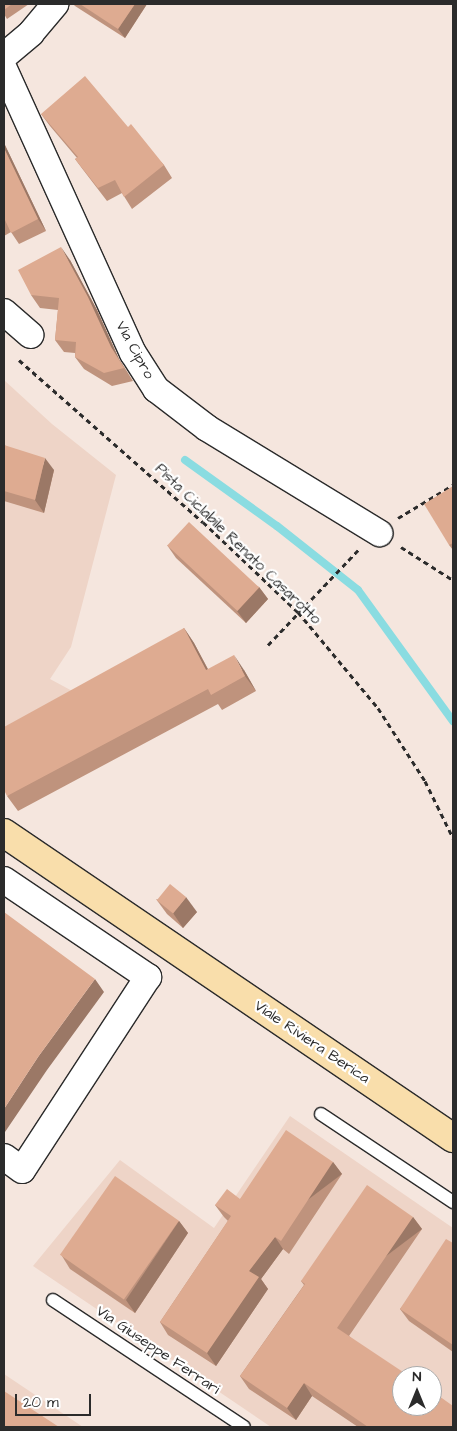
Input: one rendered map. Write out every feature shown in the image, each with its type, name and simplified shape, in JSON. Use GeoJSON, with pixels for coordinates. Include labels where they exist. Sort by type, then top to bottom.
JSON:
{"type":"FeatureCollection","features":[{"type":"Feature","properties":{"kind":"main road","name":"Viale Riviera Berica"},"geometry":{"type":"LineString","coordinates":[[4,833],[453,1138]]}},
{"type":"Feature","properties":{"kind":"street"},"geometry":{"type":"LineString","coordinates":[[4,56],[31,33],[55,4]]}},
{"type":"Feature","properties":{"kind":"street","name":"Via Cipro"},"geometry":{"type":"LineString","coordinates":[[4,69],[133,354],[156,389],[207,428],[379,533]]}},
{"type":"Feature","properties":{"kind":"street"},"geometry":{"type":"LineString","coordinates":[[4,312],[30,335]]}},
{"type":"Feature","properties":{"kind":"street"},"geometry":{"type":"LineString","coordinates":[[4,880],[148,978]]}},
{"type":"Feature","properties":{"kind":"street"},"geometry":{"type":"LineString","coordinates":[[4,1156],[22,1170],[148,978],[172,946]]}},
{"type":"Feature","properties":{"kind":"lane"},"geometry":{"type":"LineString","coordinates":[[321,1114],[453,1202]]}},
{"type":"Feature","properties":{"kind":"lane","name":"Via Giuseppe Ferrari"},"geometry":{"type":"LineString","coordinates":[[53,1300],[244,1427]]}},
{"type":"Feature","properties":{"kind":"path","name":"Pista Ciclabile Renato Casarotto"},"geometry":{"type":"LineString","coordinates":[[18,359],[203,522],[298,612],[378,708],[425,781],[453,838]]}},
{"type":"Feature","properties":{"kind":"path"},"geometry":{"type":"LineString","coordinates":[[379,533],[453,580]]}},
{"type":"Feature","properties":{"kind":"path"},"geometry":{"type":"LineString","coordinates":[[268,645],[349,557]]}},
{"type":"Feature","properties":{"kind":"shaded area"},"geometry":{"type":"Polygon","coordinates":[[[4,380],[52,424],[116,475],[71,647],[50,679],[89,700],[4,747],[4,380]]]}},
{"type":"Feature","properties":{"kind":"shaded area"},"geometry":{"type":"Polygon","coordinates":[[[290,1116],[453,1228],[453,1427],[271,1427],[33,1266],[120,1160],[214,1228],[290,1116]]]}},
{"type":"Feature","properties":{"kind":"shaded area"},"geometry":{"type":"Polygon","coordinates":[[[4,1374],[83,1427],[4,1427],[4,1374]]]}},
{"type":"Feature","properties":{"kind":"building"},"geometry":{"type":"Polygon","coordinates":[[[4,4],[12,4],[4,10],[4,4]]]}},
{"type":"Feature","properties":{"kind":"building"},"geometry":{"type":"Polygon","coordinates":[[[80,4],[135,4],[118,29],[80,4]]]}},
{"type":"Feature","properties":{"kind":"building"},"geometry":{"type":"Polygon","coordinates":[[[85,76],[128,127],[131,124],[164,165],[124,197],[115,180],[98,188],[75,159],[78,157],[41,114],[85,76]]]}},
{"type":"Feature","properties":{"kind":"building"},"geometry":{"type":"Polygon","coordinates":[[[4,148],[38,219],[11,233],[4,221],[4,148]]]}},
{"type":"Feature","properties":{"kind":"building"},"geometry":{"type":"Polygon","coordinates":[[[61,247],[88,297],[111,347],[124,368],[104,373],[75,357],[76,342],[55,340],[59,298],[31,295],[18,270],[61,247]]]}},
{"type":"Feature","properties":{"kind":"building"},"geometry":{"type":"Polygon","coordinates":[[[4,445],[45,458],[35,500],[4,491],[4,445]]]}},
{"type":"Feature","properties":{"kind":"building"},"geometry":{"type":"Polygon","coordinates":[[[453,486],[453,543],[449,545],[424,504],[453,486]]]}},
{"type":"Feature","properties":{"kind":"building"},"geometry":{"type":"Polygon","coordinates":[[[189,522],[259,587],[237,611],[167,545],[189,522]]]}},
{"type":"Feature","properties":{"kind":"building"},"geometry":{"type":"Polygon","coordinates":[[[184,628],[206,670],[234,655],[245,676],[211,695],[208,689],[7,796],[4,790],[4,727],[184,628]]]}},
{"type":"Feature","properties":{"kind":"building"},"geometry":{"type":"Polygon","coordinates":[[[170,884],[186,897],[173,914],[157,900],[170,884]]]}},
{"type":"Feature","properties":{"kind":"building"},"geometry":{"type":"Polygon","coordinates":[[[4,912],[95,979],[38,1057],[4,1109],[4,912]]]}},
{"type":"Feature","properties":{"kind":"building"},"geometry":{"type":"Polygon","coordinates":[[[286,1130],[333,1162],[281,1241],[275,1237],[249,1271],[259,1277],[207,1353],[160,1322],[231,1216],[215,1205],[227,1189],[240,1199],[286,1130]]]}},
{"type":"Feature","properties":{"kind":"building"},"geometry":{"type":"Polygon","coordinates":[[[115,1176],[179,1221],[124,1299],[60,1255],[115,1176]]]}},
{"type":"Feature","properties":{"kind":"building"},"geometry":{"type":"Polygon","coordinates":[[[367,1185],[413,1217],[337,1328],[394,1366],[392,1366],[392,1416],[442,1416],[442,1398],[453,1406],[453,1427],[368,1427],[304,1383],[287,1408],[240,1376],[305,1284],[301,1281],[367,1185]]]}},
{"type":"Feature","properties":{"kind":"building"},"geometry":{"type":"Polygon","coordinates":[[[446,1239],[453,1243],[453,1345],[400,1309],[446,1239]]]}},
{"type":"Feature","properties":{"kind":"building"},"geometry":{"type":"Polygon","coordinates":[[[4,1391],[59,1427],[4,1427],[4,1391]]]}},
{"type":"Feature","properties":{"kind":"waterway"},"geometry":{"type":"LineString","coordinates":[[185,460],[277,526],[358,590],[453,721]]}}]}
